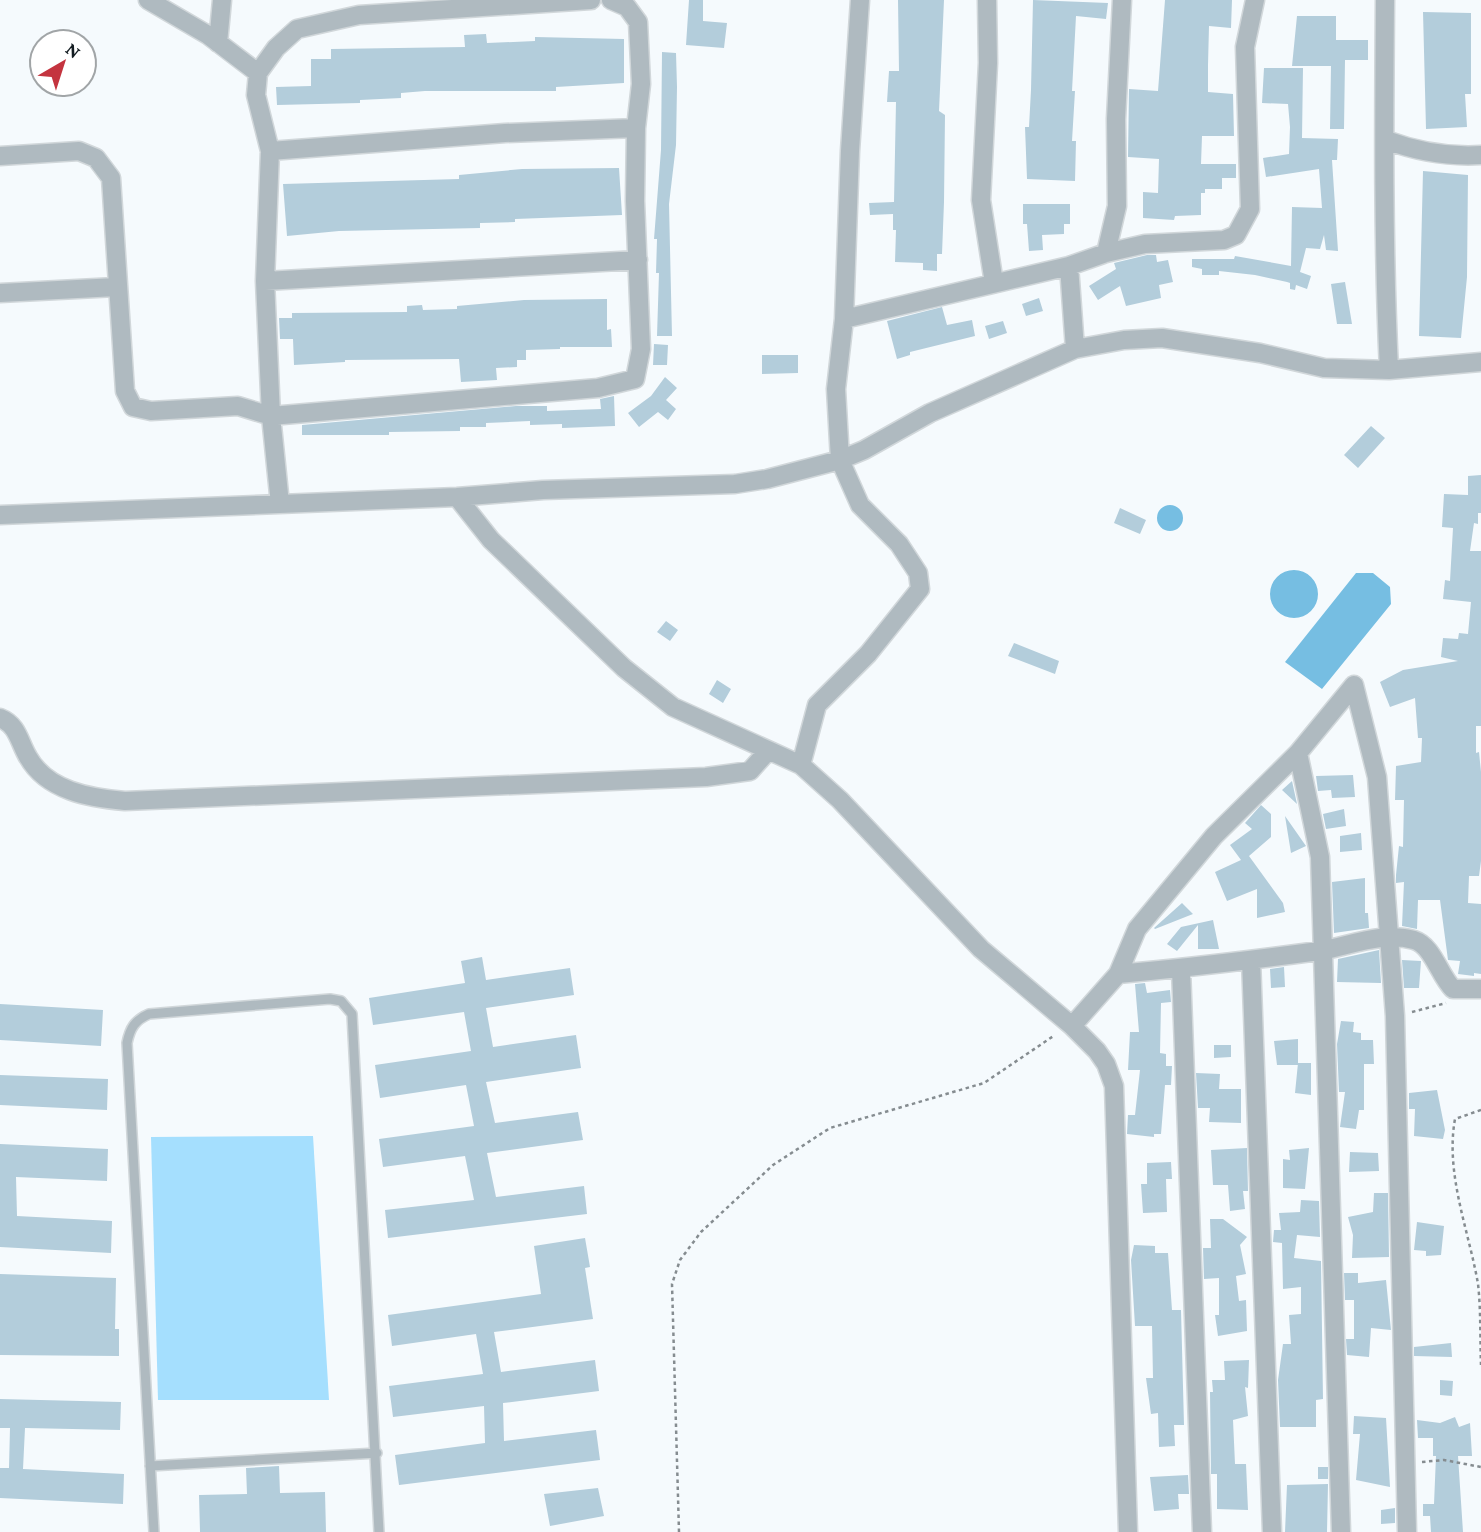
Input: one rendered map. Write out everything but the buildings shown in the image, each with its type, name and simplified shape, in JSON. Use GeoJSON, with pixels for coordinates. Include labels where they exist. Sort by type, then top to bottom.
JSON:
{"type":"FeatureCollection","features":[{"type":"Feature","properties":{"kind":"street"},"geometry":{"type":"LineString","coordinates":[[148,0],[218,43],[258,73]]}},
{"type":"Feature","properties":{"kind":"street"},"geometry":{"type":"LineString","coordinates":[[218,43],[222,0]]}},
{"type":"Feature","properties":{"kind":"street"},"geometry":{"type":"LineString","coordinates":[[280,504],[271,416],[265,281],[270,151],[256,95],[258,73],[276,48],[297,29],[359,15],[591,0]]}},
{"type":"Feature","properties":{"kind":"street"},"geometry":{"type":"LineString","coordinates":[[0,156],[79,151],[96,158],[111,178],[116,287],[125,391],[132,407],[151,411],[238,406],[271,416],[598,388],[635,379],[641,349],[636,128],[642,84],[638,22],[627,7],[611,0]]}},
{"type":"Feature","properties":{"kind":"street"},"geometry":{"type":"LineString","coordinates":[[801,765],[817,705],[868,654],[920,589],[918,573],[899,544],[860,505],[840,460],[836,389],[844,319],[850,151],[860,0]]}},
{"type":"Feature","properties":{"kind":"street"},"geometry":{"type":"LineString","coordinates":[[987,0],[988,63],[981,201],[993,283]]}},
{"type":"Feature","properties":{"kind":"street"},"geometry":{"type":"LineString","coordinates":[[1106,253],[1117,206],[1116,119],[1122,0]]}},
{"type":"Feature","properties":{"kind":"street"},"geometry":{"type":"LineString","coordinates":[[844,319],[1069,266],[1106,253],[1145,244],[1224,240],[1236,235],[1250,209],[1245,47],[1255,0]]}},
{"type":"Feature","properties":{"kind":"street"},"geometry":{"type":"LineString","coordinates":[[1385,0],[1382,96],[1386,140],[1389,370]]}},
{"type":"Feature","properties":{"kind":"street"},"geometry":{"type":"LineString","coordinates":[[270,151],[505,133],[636,128]]}},
{"type":"Feature","properties":{"kind":"street"},"geometry":{"type":"LineString","coordinates":[[1386,140],[1416,151],[1454,157],[1481,155]]}},
{"type":"Feature","properties":{"kind":"street"},"geometry":{"type":"LineString","coordinates":[[265,281],[638,260]]}},
{"type":"Feature","properties":{"kind":"street"},"geometry":{"type":"LineString","coordinates":[[1069,266],[1075,349]]}},
{"type":"Feature","properties":{"kind":"street"},"geometry":{"type":"LineString","coordinates":[[0,293],[116,287]]}},
{"type":"Feature","properties":{"kind":"street"},"geometry":{"type":"LineString","coordinates":[[0,515],[735,484],[767,479],[840,460],[930,413],[1075,349],[1124,340],[1162,338],[1260,353],[1324,368],[1389,370],[1481,362]]}},
{"type":"Feature","properties":{"kind":"street"},"geometry":{"type":"LineString","coordinates":[[457,497],[491,540],[624,668],[673,707],[801,765],[840,800],[981,949],[1072,1026],[1106,1064],[1114,1086],[1128,1532]]}},
{"type":"Feature","properties":{"kind":"street"},"geometry":{"type":"LineString","coordinates":[[1072,1026],[1118,974],[1137,929],[1214,836],[1298,752],[1354,685],[1377,777],[1399,1078],[1406,1532]]}},
{"type":"Feature","properties":{"kind":"street"},"geometry":{"type":"LineString","coordinates":[[0,718],[13,726],[29,759],[44,777],[92,798],[125,801],[706,777],[750,771],[768,752]]}},
{"type":"Feature","properties":{"kind":"street"},"geometry":{"type":"LineString","coordinates":[[1298,752],[1314,817],[1320,857],[1341,1532]]}},
{"type":"Feature","properties":{"kind":"street"},"geometry":{"type":"LineString","coordinates":[[1118,974],[1181,969],[1323,950],[1377,937],[1414,940],[1426,947],[1443,979],[1453,989],[1472,990]]}},
{"type":"Feature","properties":{"kind":"street"},"geometry":{"type":"LineString","coordinates":[[1251,960],[1272,1532]]}},
{"type":"Feature","properties":{"kind":"street"},"geometry":{"type":"LineString","coordinates":[[1181,969],[1202,1532]]}},
{"type":"Feature","properties":{"kind":"lane"},"geometry":{"type":"LineString","coordinates":[[154,1532],[127,1044],[129,1031],[138,1018],[149,1014],[330,999],[341,1001],[352,1014],[377,1453],[379,1532]]}},
{"type":"Feature","properties":{"kind":"lane"},"geometry":{"type":"LineString","coordinates":[[150,1466],[377,1453]]}},
{"type":"Feature","properties":{"kind":"path"},"geometry":{"type":"LineString","coordinates":[[1395,1016],[1444,1005],[1472,990]]}},
{"type":"Feature","properties":{"kind":"path"},"geometry":{"type":"LineString","coordinates":[[679,1532],[672,1284],[680,1260],[701,1232],[753,1180],[830,1128],[984,1083],[1039,1044],[1072,1026]]}},
{"type":"Feature","properties":{"kind":"path"},"geometry":{"type":"LineString","coordinates":[[1481,1110],[1455,1119],[1451,1140],[1463,1220],[1479,1286],[1481,1366]]}},
{"type":"Feature","properties":{"kind":"path"},"geometry":{"type":"LineString","coordinates":[[1404,1463],[1444,1461],[1481,1467]]}},
{"type":"Feature","properties":{"kind":"shaded area"},"geometry":{"type":"Polygon","coordinates":[[[1170,505],[1179,509],[1183,518],[1179,527],[1170,531],[1161,527],[1157,518],[1161,509],[1170,505]]]}},
{"type":"Feature","properties":{"kind":"shaded area"},"geometry":{"type":"Polygon","coordinates":[[[1294,570],[1311,577],[1318,594],[1311,611],[1294,618],[1277,611],[1270,594],[1277,577],[1294,570]]]}},
{"type":"Feature","properties":{"kind":"shaded area"},"geometry":{"type":"Polygon","coordinates":[[[1356,573],[1373,573],[1390,587],[1391,604],[1322,689],[1285,662],[1356,573]]]}},
{"type":"Feature","properties":{"kind":"shaded area"},"geometry":{"type":"Polygon","coordinates":[[[313,1136],[329,1400],[158,1400],[151,1137],[313,1136]]]}}]}
